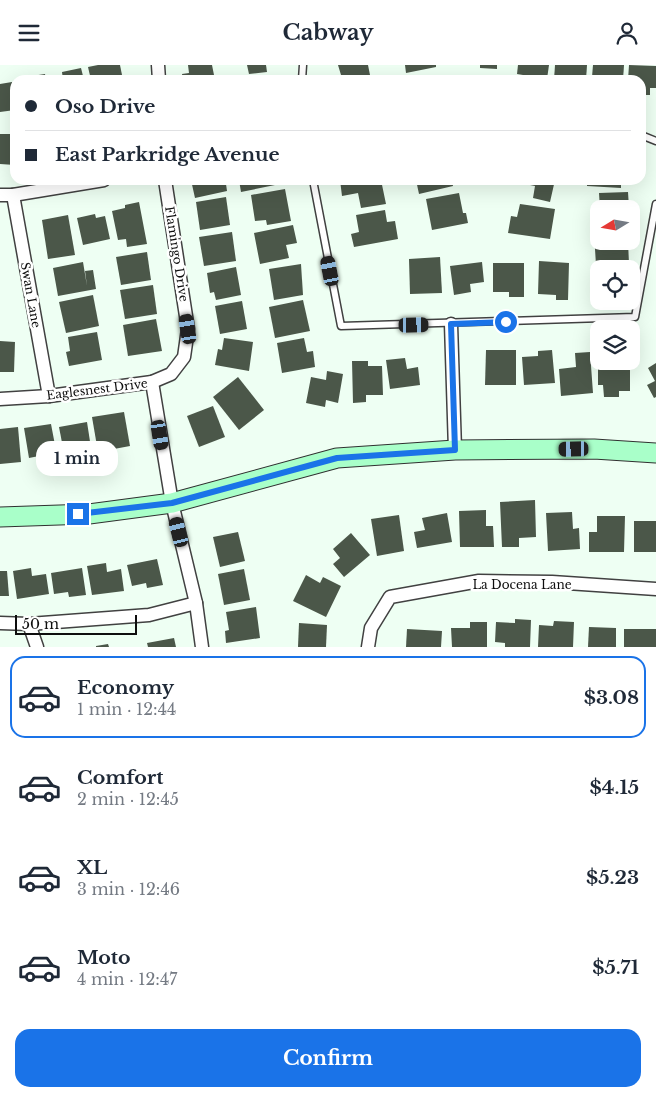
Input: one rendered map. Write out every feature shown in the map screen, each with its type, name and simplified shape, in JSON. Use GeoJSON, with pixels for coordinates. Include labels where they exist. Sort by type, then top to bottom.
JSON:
{"type":"FeatureCollection","features":[{"type":"Feature","properties":{"kind":"main road"},"geometry":{"type":"LineString","coordinates":[[0,517],[88,514],[172,503],[337,458],[455,450],[594,449],[656,453]]}},
{"type":"Feature","properties":{"kind":"street"},"geometry":{"type":"LineString","coordinates":[[6,195],[71,185]]}},
{"type":"Feature","properties":{"kind":"street","name":"Flamingo Drive"},"geometry":{"type":"LineString","coordinates":[[166,185],[188,329],[184,357]]}},
{"type":"Feature","properties":{"kind":"street","name":"Swan Lane"},"geometry":{"type":"LineString","coordinates":[[6,195],[49,396]]}},
{"type":"Feature","properties":{"kind":"street"},"geometry":{"type":"LineString","coordinates":[[451,324],[455,450]]}},
{"type":"Feature","properties":{"kind":"street","name":"Eaglesnest Drive"},"geometry":{"type":"LineString","coordinates":[[0,399],[49,396],[152,382],[171,374],[184,357]]}},
{"type":"Feature","properties":{"kind":"street"},"geometry":{"type":"LineString","coordinates":[[152,382],[172,503],[196,603],[202,647]]}},
{"type":"Feature","properties":{"kind":"street","name":"La Docena Lane"},"geometry":{"type":"LineString","coordinates":[[368,647],[371,628],[390,597],[479,581],[552,582],[656,589]]}},
{"type":"Feature","properties":{"kind":"street"},"geometry":{"type":"LineString","coordinates":[[0,623],[30,624],[149,615],[196,603]]}},
{"type":"Feature","properties":{"kind":"street"},"geometry":{"type":"LineString","coordinates":[[30,624],[37,647]]}},
{"type":"Feature","properties":{"kind":"lane"},"geometry":{"type":"LineString","coordinates":[[314,185],[341,326],[635,317],[656,204]]}},
{"type":"Feature","properties":{"kind":"building"},"geometry":{"type":"Polygon","coordinates":[[[120,65],[122,75],[90,75],[88,67],[120,65]]]}},
{"type":"Feature","properties":{"kind":"building"},"geometry":{"type":"Polygon","coordinates":[[[188,65],[212,65],[214,75],[182,75],[189,73],[188,65]]]}},
{"type":"Feature","properties":{"kind":"building"},"geometry":{"type":"Polygon","coordinates":[[[247,65],[266,65],[267,72],[249,74],[247,65]]]}},
{"type":"Feature","properties":{"kind":"building"},"geometry":{"type":"Polygon","coordinates":[[[338,65],[368,65],[370,75],[341,75],[338,65]]]}},
{"type":"Feature","properties":{"kind":"building"},"geometry":{"type":"Polygon","coordinates":[[[405,65],[436,65],[436,67],[406,73],[405,65]]]}},
{"type":"Feature","properties":{"kind":"building"},"geometry":{"type":"Polygon","coordinates":[[[480,65],[497,65],[497,69],[480,68],[480,65]]]}},
{"type":"Feature","properties":{"kind":"building"},"geometry":{"type":"Polygon","coordinates":[[[518,65],[549,65],[548,75],[517,74],[518,65]]]}},
{"type":"Feature","properties":{"kind":"building"},"geometry":{"type":"Polygon","coordinates":[[[555,65],[587,65],[586,75],[554,75],[555,65]]]}},
{"type":"Feature","properties":{"kind":"building"},"geometry":{"type":"Polygon","coordinates":[[[593,65],[624,65],[623,75],[592,75],[593,65]]]}},
{"type":"Feature","properties":{"kind":"building"},"geometry":{"type":"Polygon","coordinates":[[[629,65],[656,66],[656,88],[650,88],[650,95],[646,95],[646,75],[628,75],[629,65]]]}},
{"type":"Feature","properties":{"kind":"building"},"geometry":{"type":"Polygon","coordinates":[[[81,68],[83,75],[62,75],[62,72],[81,68]]]}},
{"type":"Feature","properties":{"kind":"building"},"geometry":{"type":"Polygon","coordinates":[[[10,82],[10,111],[0,112],[0,84],[10,82]]]}},
{"type":"Feature","properties":{"kind":"building"},"geometry":{"type":"Polygon","coordinates":[[[0,134],[10,134],[10,165],[0,164],[0,134]]]}},
{"type":"Feature","properties":{"kind":"building"},"geometry":{"type":"Polygon","coordinates":[[[192,185],[226,185],[227,191],[195,198],[192,185]]]}},
{"type":"Feature","properties":{"kind":"building"},"geometry":{"type":"Polygon","coordinates":[[[240,185],[275,185],[241,192],[240,185]]]}},
{"type":"Feature","properties":{"kind":"building"},"geometry":{"type":"Polygon","coordinates":[[[341,185],[382,185],[386,204],[361,208],[358,193],[342,196],[341,185]]]}},
{"type":"Feature","properties":{"kind":"building"},"geometry":{"type":"Polygon","coordinates":[[[417,185],[453,185],[453,186],[419,194],[417,185]]]}},
{"type":"Feature","properties":{"kind":"building"},"geometry":{"type":"Polygon","coordinates":[[[530,185],[554,185],[550,202],[533,198],[535,186],[530,185]]]}},
{"type":"Feature","properties":{"kind":"building"},"geometry":{"type":"Polygon","coordinates":[[[621,185],[621,188],[587,186],[621,185]]]}},
{"type":"Feature","properties":{"kind":"building"},"geometry":{"type":"Polygon","coordinates":[[[285,189],[291,221],[267,225],[266,220],[255,221],[251,195],[285,189]]]}},
{"type":"Feature","properties":{"kind":"building"},"geometry":{"type":"Polygon","coordinates":[[[628,192],[628,200],[599,200],[599,193],[628,192]]]}},
{"type":"Feature","properties":{"kind":"building"},"geometry":{"type":"Polygon","coordinates":[[[459,193],[463,213],[466,213],[468,223],[432,230],[426,199],[459,193]]]}},
{"type":"Feature","properties":{"kind":"building"},"geometry":{"type":"Polygon","coordinates":[[[226,197],[230,225],[200,230],[196,202],[226,197]]]}},
{"type":"Feature","properties":{"kind":"building"},"geometry":{"type":"Polygon","coordinates":[[[139,202],[147,244],[127,247],[126,239],[118,240],[112,211],[125,208],[125,205],[139,202]]]}},
{"type":"Feature","properties":{"kind":"building"},"geometry":{"type":"Polygon","coordinates":[[[520,204],[555,209],[550,239],[508,233],[511,216],[517,217],[520,204]]]}},
{"type":"Feature","properties":{"kind":"building"},"geometry":{"type":"Polygon","coordinates":[[[385,210],[387,222],[395,221],[398,239],[354,247],[351,234],[359,232],[356,215],[385,210]]]}},
{"type":"Feature","properties":{"kind":"building"},"geometry":{"type":"Polygon","coordinates":[[[95,214],[96,218],[105,216],[110,239],[83,245],[77,218],[95,214]]]}},
{"type":"Feature","properties":{"kind":"building"},"geometry":{"type":"Polygon","coordinates":[[[68,215],[75,255],[48,259],[42,220],[68,215]]]}},
{"type":"Feature","properties":{"kind":"building"},"geometry":{"type":"Polygon","coordinates":[[[293,225],[297,243],[286,245],[289,258],[260,264],[254,233],[293,225]]]}},
{"type":"Feature","properties":{"kind":"building"},"geometry":{"type":"Polygon","coordinates":[[[232,232],[236,261],[204,266],[199,237],[232,232]]]}},
{"type":"Feature","properties":{"kind":"building"},"geometry":{"type":"Polygon","coordinates":[[[595,250],[628,250],[629,260],[596,260],[595,250]]]}},
{"type":"Feature","properties":{"kind":"building"},"geometry":{"type":"Polygon","coordinates":[[[147,252],[151,280],[121,285],[116,257],[147,252]]]}},
{"type":"Feature","properties":{"kind":"building"},"geometry":{"type":"Polygon","coordinates":[[[440,257],[442,293],[410,294],[409,259],[440,257]]]}},
{"type":"Feature","properties":{"kind":"building"},"geometry":{"type":"Polygon","coordinates":[[[539,261],[569,263],[568,300],[556,300],[556,295],[538,294],[539,261]]]}},
{"type":"Feature","properties":{"kind":"building"},"geometry":{"type":"Polygon","coordinates":[[[83,262],[87,286],[85,271],[93,270],[96,289],[58,296],[53,268],[83,262]]]}},
{"type":"Feature","properties":{"kind":"building"},"geometry":{"type":"Polygon","coordinates":[[[482,262],[484,282],[470,284],[471,292],[454,295],[450,266],[482,262]]]}},
{"type":"Feature","properties":{"kind":"building"},"geometry":{"type":"Polygon","coordinates":[[[493,263],[524,263],[524,297],[509,297],[509,292],[493,292],[493,263]]]}},
{"type":"Feature","properties":{"kind":"building"},"geometry":{"type":"Polygon","coordinates":[[[301,264],[303,295],[274,300],[269,269],[301,264]]]}},
{"type":"Feature","properties":{"kind":"building"},"geometry":{"type":"Polygon","coordinates":[[[236,267],[241,295],[216,300],[214,292],[210,293],[207,273],[236,267]]]}},
{"type":"Feature","properties":{"kind":"building"},"geometry":{"type":"Polygon","coordinates":[[[153,285],[157,314],[125,319],[120,290],[153,285]]]}},
{"type":"Feature","properties":{"kind":"building"},"geometry":{"type":"Polygon","coordinates":[[[93,295],[99,326],[66,333],[59,302],[93,295]]]}},
{"type":"Feature","properties":{"kind":"building"},"geometry":{"type":"Polygon","coordinates":[[[303,300],[310,331],[275,338],[269,307],[303,300]]]}},
{"type":"Feature","properties":{"kind":"building"},"geometry":{"type":"Polygon","coordinates":[[[242,301],[247,329],[220,334],[215,306],[242,301]]]}},
{"type":"Feature","properties":{"kind":"building"},"geometry":{"type":"Polygon","coordinates":[[[156,319],[162,351],[128,356],[123,325],[156,319]]]}},
{"type":"Feature","properties":{"kind":"building"},"geometry":{"type":"Polygon","coordinates":[[[97,332],[102,360],[69,366],[66,352],[70,351],[68,337],[97,332]]]}},
{"type":"Feature","properties":{"kind":"building"},"geometry":{"type":"Polygon","coordinates":[[[224,338],[253,342],[249,371],[215,365],[218,349],[222,350],[224,338]]]}},
{"type":"Feature","properties":{"kind":"building"},"geometry":{"type":"Polygon","coordinates":[[[304,338],[307,352],[313,351],[315,367],[282,373],[277,343],[304,338]]]}},
{"type":"Feature","properties":{"kind":"building"},"geometry":{"type":"Polygon","coordinates":[[[0,341],[15,342],[14,372],[0,372],[0,341]]]}},
{"type":"Feature","properties":{"kind":"building"},"geometry":{"type":"Polygon","coordinates":[[[486,350],[516,350],[516,385],[485,385],[486,350]]]}},
{"type":"Feature","properties":{"kind":"building"},"geometry":{"type":"Polygon","coordinates":[[[552,350],[555,383],[524,385],[522,357],[538,356],[538,351],[552,350]]]}},
{"type":"Feature","properties":{"kind":"building"},"geometry":{"type":"Polygon","coordinates":[[[590,352],[593,393],[561,396],[559,369],[576,367],[575,353],[590,352]]]}},
{"type":"Feature","properties":{"kind":"building"},"geometry":{"type":"Polygon","coordinates":[[[405,358],[407,369],[418,367],[420,385],[390,389],[386,360],[405,358]]]}},
{"type":"Feature","properties":{"kind":"building"},"geometry":{"type":"Polygon","coordinates":[[[352,361],[368,361],[368,366],[382,366],[383,395],[366,395],[366,402],[353,403],[352,361]]]}},
{"type":"Feature","properties":{"kind":"building"},"geometry":{"type":"Polygon","coordinates":[[[656,363],[656,397],[654,398],[647,385],[655,381],[648,368],[656,363]]]}},
{"type":"Feature","properties":{"kind":"building"},"geometry":{"type":"Polygon","coordinates":[[[598,370],[630,370],[630,391],[619,391],[619,397],[604,397],[603,385],[598,385],[598,370]]]}},
{"type":"Feature","properties":{"kind":"building"},"geometry":{"type":"Polygon","coordinates":[[[327,371],[343,374],[338,403],[326,400],[325,407],[306,403],[311,377],[326,380],[327,371]]]}},
{"type":"Feature","properties":{"kind":"building"},"geometry":{"type":"Polygon","coordinates":[[[238,377],[264,410],[239,430],[213,397],[238,377]]]}},
{"type":"Feature","properties":{"kind":"building"},"geometry":{"type":"Polygon","coordinates":[[[213,406],[225,437],[199,447],[187,416],[213,406]]]}},
{"type":"Feature","properties":{"kind":"building"},"geometry":{"type":"Polygon","coordinates":[[[124,412],[130,446],[98,452],[92,417],[124,412]]]}},
{"type":"Feature","properties":{"kind":"building"},"geometry":{"type":"Polygon","coordinates":[[[87,422],[91,448],[64,453],[59,427],[87,422]]]}},
{"type":"Feature","properties":{"kind":"building"},"geometry":{"type":"Polygon","coordinates":[[[51,424],[58,461],[41,465],[39,456],[29,458],[24,428],[51,424]]]}},
{"type":"Feature","properties":{"kind":"building"},"geometry":{"type":"Polygon","coordinates":[[[18,427],[21,462],[0,464],[0,429],[18,427]]]}},
{"type":"Feature","properties":{"kind":"building"},"geometry":{"type":"Polygon","coordinates":[[[535,500],[536,537],[519,538],[519,547],[502,547],[500,502],[535,500]]]}},
{"type":"Feature","properties":{"kind":"building"},"geometry":{"type":"Polygon","coordinates":[[[486,510],[486,526],[493,526],[494,547],[460,547],[459,511],[486,510]]]}},
{"type":"Feature","properties":{"kind":"building"},"geometry":{"type":"Polygon","coordinates":[[[572,512],[573,529],[579,528],[580,549],[548,551],[546,513],[572,512]]]}},
{"type":"Feature","properties":{"kind":"building"},"geometry":{"type":"Polygon","coordinates":[[[447,513],[452,542],[417,548],[414,532],[425,530],[422,518],[447,513]]]}},
{"type":"Feature","properties":{"kind":"building"},"geometry":{"type":"Polygon","coordinates":[[[399,515],[404,551],[377,556],[371,519],[399,515]]]}},
{"type":"Feature","properties":{"kind":"building"},"geometry":{"type":"Polygon","coordinates":[[[597,516],[625,516],[624,552],[589,552],[589,532],[597,532],[597,516]]]}},
{"type":"Feature","properties":{"kind":"building"},"geometry":{"type":"Polygon","coordinates":[[[634,521],[656,521],[656,552],[634,552],[634,521]]]}},
{"type":"Feature","properties":{"kind":"building"},"geometry":{"type":"Polygon","coordinates":[[[238,532],[245,561],[220,567],[213,537],[238,532]]]}},
{"type":"Feature","properties":{"kind":"building"},"geometry":{"type":"Polygon","coordinates":[[[351,533],[370,555],[344,577],[333,564],[340,558],[333,549],[351,533]]]}},
{"type":"Feature","properties":{"kind":"building"},"geometry":{"type":"Polygon","coordinates":[[[157,559],[163,585],[147,588],[146,583],[132,586],[127,565],[157,559]]]}},
{"type":"Feature","properties":{"kind":"building"},"geometry":{"type":"Polygon","coordinates":[[[106,563],[107,572],[121,569],[124,591],[92,595],[87,566],[106,563]]]}},
{"type":"Feature","properties":{"kind":"building"},"geometry":{"type":"Polygon","coordinates":[[[31,568],[32,576],[46,574],[49,594],[17,599],[13,571],[31,568]]]}},
{"type":"Feature","properties":{"kind":"building"},"geometry":{"type":"Polygon","coordinates":[[[82,568],[86,595],[69,597],[68,592],[54,594],[51,573],[82,568]]]}},
{"type":"Feature","properties":{"kind":"building"},"geometry":{"type":"Polygon","coordinates":[[[244,569],[250,600],[224,605],[218,574],[244,569]]]}},
{"type":"Feature","properties":{"kind":"building"},"geometry":{"type":"Polygon","coordinates":[[[0,571],[7,571],[9,596],[0,596],[0,571]]]}},
{"type":"Feature","properties":{"kind":"building"},"geometry":{"type":"Polygon","coordinates":[[[306,575],[320,583],[323,577],[341,586],[326,617],[293,601],[306,575]]]}},
{"type":"Feature","properties":{"kind":"building"},"geometry":{"type":"Polygon","coordinates":[[[256,607],[260,638],[226,643],[225,631],[229,630],[226,612],[256,607]]]}},
{"type":"Feature","properties":{"kind":"building"},"geometry":{"type":"Polygon","coordinates":[[[515,619],[531,620],[530,647],[505,647],[505,643],[495,642],[496,622],[515,623],[515,619]]]}},
{"type":"Feature","properties":{"kind":"building"},"geometry":{"type":"Polygon","coordinates":[[[554,621],[574,622],[573,647],[538,647],[539,625],[553,626],[554,621]]]}},
{"type":"Feature","properties":{"kind":"building"},"geometry":{"type":"Polygon","coordinates":[[[470,622],[487,622],[487,647],[452,647],[451,628],[470,628],[470,622]]]}},
{"type":"Feature","properties":{"kind":"building"},"geometry":{"type":"Polygon","coordinates":[[[299,623],[327,625],[326,647],[298,647],[299,623]]]}},
{"type":"Feature","properties":{"kind":"building"},"geometry":{"type":"Polygon","coordinates":[[[589,627],[616,628],[616,647],[588,647],[589,627]]]}},
{"type":"Feature","properties":{"kind":"building"},"geometry":{"type":"Polygon","coordinates":[[[407,629],[442,631],[441,647],[406,647],[407,629]]]}},
{"type":"Feature","properties":{"kind":"building"},"geometry":{"type":"Polygon","coordinates":[[[624,629],[656,629],[656,647],[624,647],[624,629]]]}},
{"type":"Feature","properties":{"kind":"building"},"geometry":{"type":"Polygon","coordinates":[[[174,638],[176,647],[148,647],[147,643],[174,638]]]}},
{"type":"Feature","properties":{"kind":"building"},"geometry":{"type":"Polygon","coordinates":[[[108,644],[109,647],[96,647],[96,646],[108,644]]]}},
{"type":"Feature","properties":{"kind":"route"},"geometry":{"type":"LineString","coordinates":[[78,514],[172,503],[337,458],[455,450],[451,324],[506,322]]}}]}
